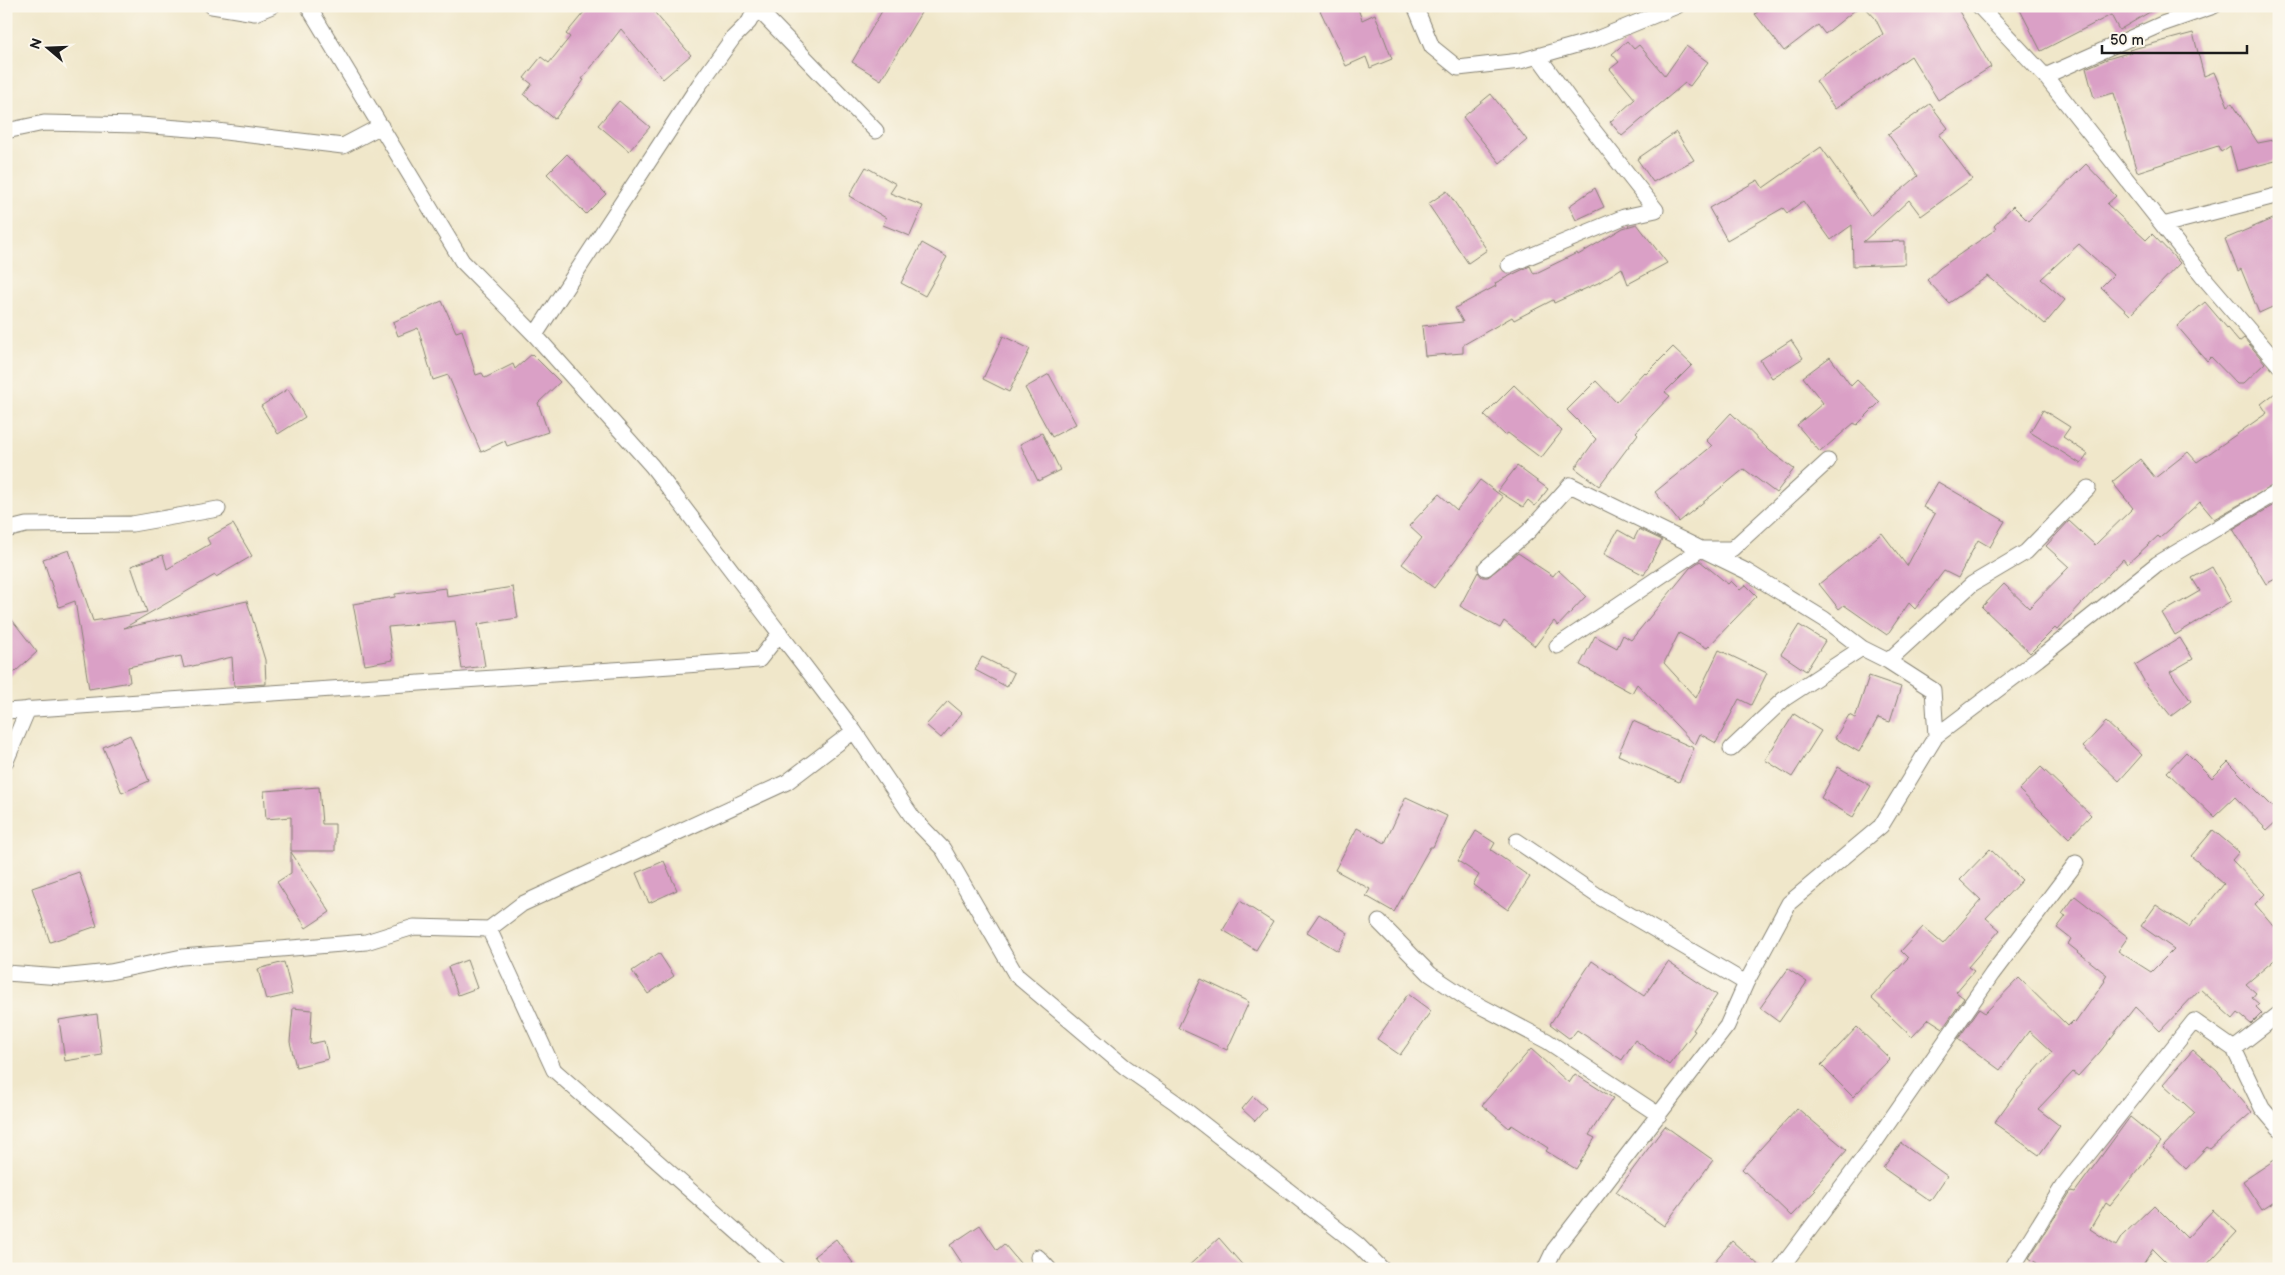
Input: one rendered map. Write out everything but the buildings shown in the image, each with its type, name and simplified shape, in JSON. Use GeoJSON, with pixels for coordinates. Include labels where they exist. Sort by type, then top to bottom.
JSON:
{"type":"FeatureCollection","features":[{"type":"Feature","properties":{"kind":"street"},"geometry":{"type":"LineString","coordinates":[[212,6],[255,13],[272,6]]}},
{"type":"Feature","properties":{"kind":"street"},"geometry":{"type":"LineString","coordinates":[[308,6],[462,261],[535,335],[652,466],[854,731],[913,818],[943,849],[1016,975],[1125,1067],[1175,1102],[1358,1245],[1382,1269]]}},
{"type":"Feature","properties":{"kind":"street"},"geometry":{"type":"LineString","coordinates":[[1415,6],[1432,47],[1458,68],[1538,56],[1594,40],[1678,6]]}},
{"type":"Feature","properties":{"kind":"street"},"geometry":{"type":"LineString","coordinates":[[1979,6],[2045,76],[2163,226],[2279,365]]}},
{"type":"Feature","properties":{"kind":"street"},"geometry":{"type":"LineString","coordinates":[[2045,76],[2162,24],[2214,6]]}},
{"type":"Feature","properties":{"kind":"street"},"geometry":{"type":"LineString","coordinates":[[535,335],[699,86],[733,38],[749,22],[756,7],[876,131]]}},
{"type":"Feature","properties":{"kind":"street"},"geometry":{"type":"LineString","coordinates":[[1509,265],[1624,217],[1656,210],[1572,103],[1538,56]]}},
{"type":"Feature","properties":{"kind":"street"},"geometry":{"type":"LineString","coordinates":[[6,131],[44,123],[140,125],[218,131],[343,146],[381,126]]}},
{"type":"Feature","properties":{"kind":"street"},"geometry":{"type":"LineString","coordinates":[[2163,226],[2279,195]]}},
{"type":"Feature","properties":{"kind":"street"},"geometry":{"type":"LineString","coordinates":[[1556,646],[1701,549],[1732,549],[1828,461]]}},
{"type":"Feature","properties":{"kind":"street"},"geometry":{"type":"LineString","coordinates":[[1486,568],[1529,532],[1570,485],[1746,571],[1824,620],[1862,648],[1888,661],[1933,690],[1936,736]]}},
{"type":"Feature","properties":{"kind":"street"},"geometry":{"type":"LineString","coordinates":[[1888,661],[1972,584],[2026,552],[2088,488]]}},
{"type":"Feature","properties":{"kind":"street"},"geometry":{"type":"LineString","coordinates":[[1545,1269],[1554,1250],[1727,1026],[1746,983],[1789,903],[1881,826],[1936,736],[2038,659],[2157,564],[2279,491]]}},
{"type":"Feature","properties":{"kind":"street"},"geometry":{"type":"LineString","coordinates":[[6,530],[26,525],[132,524],[218,509]]}},
{"type":"Feature","properties":{"kind":"street"},"geometry":{"type":"LineString","coordinates":[[6,711],[759,660],[780,633]]}},
{"type":"Feature","properties":{"kind":"street"},"geometry":{"type":"LineString","coordinates":[[1732,749],[1784,699],[1862,648]]}},
{"type":"Feature","properties":{"kind":"street"},"geometry":{"type":"LineString","coordinates":[[6,761],[28,710]]}},
{"type":"Feature","properties":{"kind":"street"},"geometry":{"type":"LineString","coordinates":[[6,973],[61,976],[110,972],[182,957],[366,942],[414,927],[489,929],[522,904],[787,782],[854,731]]}},
{"type":"Feature","properties":{"kind":"street"},"geometry":{"type":"LineString","coordinates":[[1517,841],[1601,898],[1746,983]]}},
{"type":"Feature","properties":{"kind":"street"},"geometry":{"type":"LineString","coordinates":[[1780,1269],[1873,1145],[1992,974],[2076,863]]}},
{"type":"Feature","properties":{"kind":"street"},"geometry":{"type":"LineString","coordinates":[[1379,922],[1430,974],[1469,1000],[1547,1041],[1659,1115]]}},
{"type":"Feature","properties":{"kind":"street"},"geometry":{"type":"LineString","coordinates":[[489,929],[554,1070],[779,1269]]}},
{"type":"Feature","properties":{"kind":"street"},"geometry":{"type":"LineString","coordinates":[[2234,1049],[2279,1014]]}},
{"type":"Feature","properties":{"kind":"street"},"geometry":{"type":"LineString","coordinates":[[2017,1269],[2014,1265],[2063,1186],[2194,1021],[2234,1049],[2262,1108],[2279,1128]]}},
{"type":"Feature","properties":{"kind":"street"},"geometry":{"type":"LineString","coordinates":[[1038,1257],[1049,1269]]}}]}
